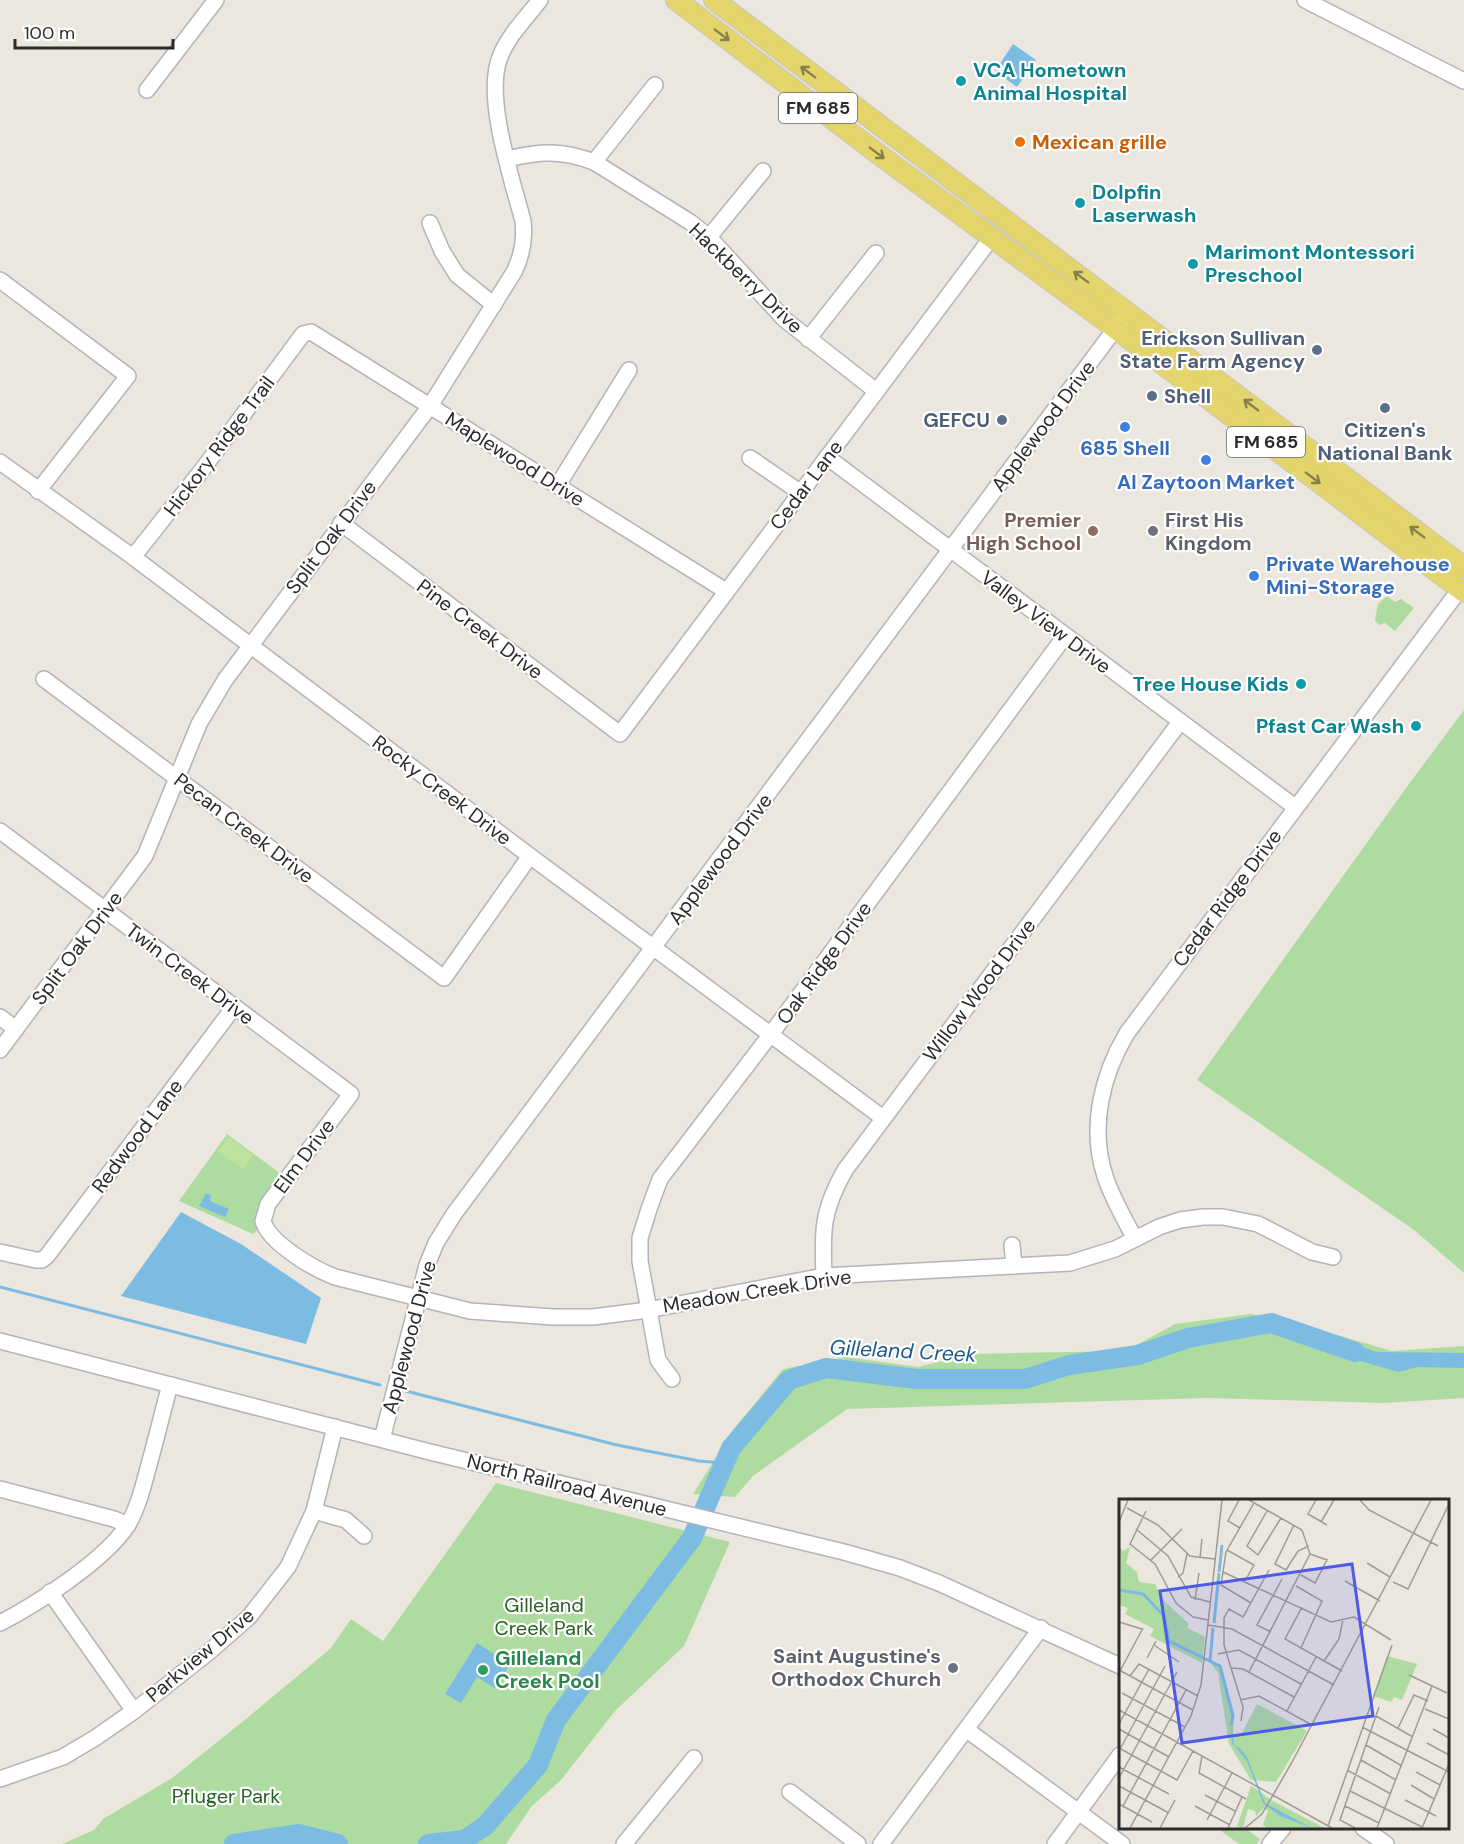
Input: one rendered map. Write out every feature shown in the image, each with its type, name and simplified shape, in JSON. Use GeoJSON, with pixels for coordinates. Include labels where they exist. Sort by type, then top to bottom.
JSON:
{"type":"FeatureCollection","features":[{"type":"Feature","properties":{"kind":"main road","name":"FM 685"},"geometry":{"type":"LineString","coordinates":[[676,0],[1462,591]]}},
{"type":"Feature","properties":{"kind":"main road","name":"FM 685"},"geometry":{"type":"LineString","coordinates":[[714,0],[1464,567]]}},
{"type":"Feature","properties":{"kind":"street"},"geometry":{"type":"LineString","coordinates":[[147,90],[216,0]]}},
{"type":"Feature","properties":{"kind":"street","name":"Split Oak Drive"},"geometry":{"type":"LineString","coordinates":[[0,1050],[145,856],[199,724],[210,703],[250,645],[430,406],[514,272],[519,261],[524,234],[523,221],[496,105],[496,69],[503,49],[540,0]]}},
{"type":"Feature","properties":{"kind":"street"},"geometry":{"type":"LineString","coordinates":[[1305,0],[1464,81]]}},
{"type":"Feature","properties":{"kind":"street"},"geometry":{"type":"LineString","coordinates":[[594,162],[655,85]]}},
{"type":"Feature","properties":{"kind":"street","name":"Hackberry Drive"},"geometry":{"type":"LineString","coordinates":[[507,159],[546,152],[578,156],[594,162],[690,222],[709,237],[784,319],[876,391]]}},
{"type":"Feature","properties":{"kind":"street"},"geometry":{"type":"LineString","coordinates":[[709,237],[763,171]]}},
{"type":"Feature","properties":{"kind":"street"},"geometry":{"type":"LineString","coordinates":[[430,223],[442,251],[457,275],[494,305]]}},
{"type":"Feature","properties":{"kind":"street","name":"Cedar Lane"},"geometry":{"type":"LineString","coordinates":[[620,734],[992,237]]}},
{"type":"Feature","properties":{"kind":"street"},"geometry":{"type":"LineString","coordinates":[[808,339],[876,253]]}},
{"type":"Feature","properties":{"kind":"street"},"geometry":{"type":"LineString","coordinates":[[0,280],[128,376],[38,491]]}},
{"type":"Feature","properties":{"kind":"street","name":"Applewood Drive"},"geometry":{"type":"LineString","coordinates":[[382,1439],[427,1265],[436,1243],[454,1214],[1128,312]]}},
{"type":"Feature","properties":{"kind":"street","name":"Maplewood Drive"},"geometry":{"type":"LineString","coordinates":[[303,334],[311,332],[726,591]]}},
{"type":"Feature","properties":{"kind":"street","name":"Hickory Ridge Trail"},"geometry":{"type":"LineString","coordinates":[[133,557],[202,470],[303,334]]}},
{"type":"Feature","properties":{"kind":"street"},"geometry":{"type":"LineString","coordinates":[[558,485],[629,370]]}},
{"type":"Feature","properties":{"kind":"street","name":"Valley View Drive"},"geometry":{"type":"LineString","coordinates":[[827,457],[1295,807]]}},
{"type":"Feature","properties":{"kind":"street"},"geometry":{"type":"LineString","coordinates":[[750,458],[801,493]]}},
{"type":"Feature","properties":{"kind":"street","name":"Rocky Creek Drive"},"geometry":{"type":"LineString","coordinates":[[0,462],[133,557],[883,1118]]}},
{"type":"Feature","properties":{"kind":"street","name":"Pine Creek Drive"},"geometry":{"type":"LineString","coordinates":[[341,524],[620,734]]}},
{"type":"Feature","properties":{"kind":"street","name":"Cedar Ridge Drive"},"geometry":{"type":"LineString","coordinates":[[1135,1239],[1114,1200],[1104,1173],[1098,1140],[1102,1088],[1109,1066],[1127,1033],[1295,807],[1462,591]]}},
{"type":"Feature","properties":{"kind":"street","name":"Oak Ridge Drive"},"geometry":{"type":"LineString","coordinates":[[672,1378],[658,1360],[640,1261],[640,1238],[660,1179],[771,1034],[1065,636]]}},
{"type":"Feature","properties":{"kind":"street","name":"Pecan Creek Drive"},"geometry":{"type":"LineString","coordinates":[[44,679],[444,978],[530,856]]}},
{"type":"Feature","properties":{"kind":"street","name":"Willow Wood Drive"},"geometry":{"type":"LineString","coordinates":[[824,1276],[825,1216],[834,1189],[845,1170],[1180,722]]}},
{"type":"Feature","properties":{"kind":"street","name":"Twin Creek Drive"},"geometry":{"type":"LineString","coordinates":[[0,831],[351,1094]]}},
{"type":"Feature","properties":{"kind":"street","name":"Redwood Lane"},"geometry":{"type":"LineString","coordinates":[[0,1252],[36,1260],[42,1260],[47,1256],[234,1007]]}},
{"type":"Feature","properties":{"kind":"street"},"geometry":{"type":"LineString","coordinates":[[0,1017],[16,1029]]}},
{"type":"Feature","properties":{"kind":"street","name":"Elm Drive"},"geometry":{"type":"LineString","coordinates":[[263,1221],[268,1204],[351,1094]]}},
{"type":"Feature","properties":{"kind":"street","name":"Meadow Creek Drive"},"geometry":{"type":"LineString","coordinates":[[263,1221],[270,1236],[326,1274],[470,1311],[554,1317],[593,1317],[648,1310],[824,1276],[1070,1263],[1104,1253],[1180,1220],[1223,1217],[1258,1224],[1312,1252],[1333,1257]]}},
{"type":"Feature","properties":{"kind":"street"},"geometry":{"type":"LineString","coordinates":[[1012,1245],[1014,1266]]}},
{"type":"Feature","properties":{"kind":"street","name":"North Railroad Avenue"},"geometry":{"type":"LineString","coordinates":[[0,1341],[382,1439],[844,1552],[900,1568],[1041,1628],[1119,1666]]}},
{"type":"Feature","properties":{"kind":"street"},"geometry":{"type":"LineString","coordinates":[[0,1623],[95,1560],[128,1525],[144,1482],[170,1385]]}},
{"type":"Feature","properties":{"kind":"street","name":"Parkview Drive"},"geometry":{"type":"LineString","coordinates":[[0,1779],[63,1757],[134,1711],[249,1617],[288,1568],[314,1510],[335,1427]]}},
{"type":"Feature","properties":{"kind":"street"},"geometry":{"type":"LineString","coordinates":[[0,1489],[114,1519],[128,1525]]}},
{"type":"Feature","properties":{"kind":"street"},"geometry":{"type":"LineString","coordinates":[[314,1510],[346,1520],[364,1536]]}},
{"type":"Feature","properties":{"kind":"street"},"geometry":{"type":"LineString","coordinates":[[50,1592],[134,1711]]}},
{"type":"Feature","properties":{"kind":"street"},"geometry":{"type":"LineString","coordinates":[[881,1844],[1041,1628]]}},
{"type":"Feature","properties":{"kind":"street"},"geometry":{"type":"LineString","coordinates":[[967,1730],[1122,1844]]}},
{"type":"Feature","properties":{"kind":"street"},"geometry":{"type":"LineString","coordinates":[[1055,1844],[1119,1756]]}},
{"type":"Feature","properties":{"kind":"street"},"geometry":{"type":"LineString","coordinates":[[624,1844],[694,1758]]}},
{"type":"Feature","properties":{"kind":"street"},"geometry":{"type":"LineString","coordinates":[[790,1792],[858,1844]]}},
{"type":"Feature","properties":{"kind":"street"},"geometry":{"type":"LineString","coordinates":[[1270,1844],[1281,1829]]}},
{"type":"Feature","properties":{"kind":"street"},"geometry":{"type":"LineString","coordinates":[[1366,1829],[1386,1844]]}},
{"type":"Feature","properties":{"kind":"green space"},"geometry":{"type":"Polygon","coordinates":[[[1387,596],[1395,602],[1401,599],[1414,608],[1395,631],[1385,623],[1379,625],[1375,620],[1378,604],[1387,596]]]}},
{"type":"Feature","properties":{"kind":"green space"},"geometry":{"type":"Polygon","coordinates":[[[1464,710],[1464,1273],[1414,1230],[1197,1080],[1464,710]]]}},
{"type":"Feature","properties":{"kind":"green space"},"geometry":{"type":"Polygon","coordinates":[[[227,1134],[281,1174],[258,1207],[255,1223],[257,1231],[253,1234],[179,1201],[227,1134]]]}},
{"type":"Feature","properties":{"kind":"green space"},"geometry":{"type":"Polygon","coordinates":[[[229,1137],[253,1155],[243,1169],[218,1151],[229,1137]]]}},
{"type":"Feature","properties":{"kind":"green space"},"geometry":{"type":"Polygon","coordinates":[[[1251,1314],[1320,1330],[1392,1351],[1464,1346],[1464,1398],[1385,1403],[1206,1398],[847,1409],[753,1476],[735,1497],[693,1494],[733,1430],[783,1369],[846,1357],[918,1367],[971,1354],[1125,1351],[1175,1324],[1251,1314]]]}},
{"type":"Feature","properties":{"kind":"green space","name":"Gilleland Creek Park"},"geometry":{"type":"Polygon","coordinates":[[[496,1483],[730,1542],[684,1646],[615,1711],[561,1780],[532,1806],[506,1844],[62,1844],[94,1830],[103,1819],[172,1778],[330,1649],[351,1619],[383,1641],[496,1483]]]}},
{"type":"Feature","properties":{"kind":"green space"},"geometry":{"type":"Polygon","coordinates":[[[1218,1829],[1246,1829],[1260,1839],[1257,1844],[1239,1844],[1218,1829]]]}},
{"type":"Feature","properties":{"kind":"water"},"geometry":{"type":"Polygon","coordinates":[[[1013,44],[1036,60],[1017,87],[995,71],[1013,44]]]}},
{"type":"Feature","properties":{"kind":"water"},"geometry":{"type":"Polygon","coordinates":[[[206,1193],[211,1195],[210,1201],[229,1209],[225,1217],[199,1206],[206,1193]]]}},
{"type":"Feature","properties":{"kind":"water"},"geometry":{"type":"Polygon","coordinates":[[[181,1212],[241,1244],[321,1298],[306,1344],[121,1296],[181,1212]]]}},
{"type":"Feature","properties":{"kind":"water"},"geometry":{"type":"Polygon","coordinates":[[[1336,1339],[1377,1352],[1464,1353],[1464,1368],[1418,1367],[1398,1372],[1326,1351],[1336,1339]]]}},
{"type":"Feature","properties":{"kind":"water","name":"Gilleland Creek Pool"},"geometry":{"type":"Polygon","coordinates":[[[477,1643],[510,1664],[495,1688],[477,1677],[461,1703],[445,1694],[477,1643]]]}},
{"type":"Feature","properties":{"kind":"waterway"},"geometry":{"type":"LineString","coordinates":[[0,1287],[380,1385]]}},
{"type":"Feature","properties":{"kind":"waterway","name":"Gilleland Creek"},"geometry":{"type":"LineString","coordinates":[[428,1844],[464,1840],[485,1826],[538,1765],[556,1720],[692,1538],[731,1448],[789,1380],[826,1368],[916,1379],[1025,1379],[1069,1365],[1138,1355],[1188,1338],[1271,1323],[1355,1352]]}},
{"type":"Feature","properties":{"kind":"waterway"},"geometry":{"type":"LineString","coordinates":[[406,1391],[617,1445],[699,1461],[725,1463]]}},
{"type":"Feature","properties":{"kind":"waterway","name":"Gilleland Creek"},"geometry":{"type":"LineString","coordinates":[[234,1844],[299,1834],[338,1844]]}},
{"type":"Feature","properties":{"kind":"place","name":"VCA Hometown Animal Hospital"},"geometry":{"type":"Point","coordinates":[961,81]}},
{"type":"Feature","properties":{"kind":"place","name":"Mexican grille"},"geometry":{"type":"Point","coordinates":[1020,142]}},
{"type":"Feature","properties":{"kind":"place","name":"Dolpfin Laserwash"},"geometry":{"type":"Point","coordinates":[1080,203]}},
{"type":"Feature","properties":{"kind":"place","name":"Marimont Montessori Preschool"},"geometry":{"type":"Point","coordinates":[1193,264]}},
{"type":"Feature","properties":{"kind":"place","name":"Erickson Sullivan State Farm Agency"},"geometry":{"type":"Point","coordinates":[1317,350]}},
{"type":"Feature","properties":{"kind":"place","name":"Shell"},"geometry":{"type":"Point","coordinates":[1152,396]}},
{"type":"Feature","properties":{"kind":"place","name":"Citizen's National Bank"},"geometry":{"type":"Point","coordinates":[1385,408]}},
{"type":"Feature","properties":{"kind":"place","name":"GEFCU"},"geometry":{"type":"Point","coordinates":[1002,420]}},
{"type":"Feature","properties":{"kind":"place","name":"685 Shell"},"geometry":{"type":"Point","coordinates":[1125,427]}},
{"type":"Feature","properties":{"kind":"place","name":"Al Zaytoon Market"},"geometry":{"type":"Point","coordinates":[1206,460]}},
{"type":"Feature","properties":{"kind":"place","name":"Premier High School"},"geometry":{"type":"Point","coordinates":[1093,531]}},
{"type":"Feature","properties":{"kind":"place","name":"First His Kingdom"},"geometry":{"type":"Point","coordinates":[1153,531]}},
{"type":"Feature","properties":{"kind":"place","name":"Private Warehouse Mini-Storage"},"geometry":{"type":"Point","coordinates":[1254,576]}},
{"type":"Feature","properties":{"kind":"place","name":"Tree House Kids"},"geometry":{"type":"Point","coordinates":[1301,684]}},
{"type":"Feature","properties":{"kind":"place","name":"Pfast Car Wash"},"geometry":{"type":"Point","coordinates":[1416,726]}},
{"type":"Feature","properties":{"kind":"place","name":"Saint Augustine's Orthodox Church"},"geometry":{"type":"Point","coordinates":[953,1668]}},
{"type":"Feature","properties":{"kind":"place","name":"Gilleland Creek Pool"},"geometry":{"type":"Point","coordinates":[483,1670]}},
{"type":"Feature","properties":{"kind":"park label","name":"Pfluger Park"},"geometry":{"type":"Point","coordinates":[226,1796]}}]}
